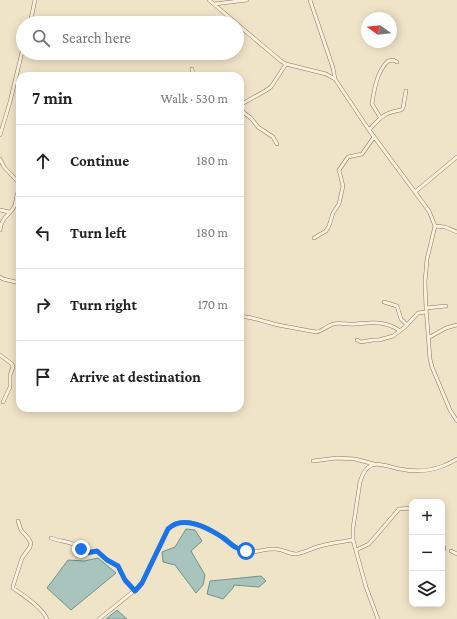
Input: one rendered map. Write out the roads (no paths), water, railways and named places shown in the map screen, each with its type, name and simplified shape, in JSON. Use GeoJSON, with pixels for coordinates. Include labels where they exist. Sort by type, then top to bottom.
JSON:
{"type":"FeatureCollection","features":[{"type":"Feature","properties":{"kind":"street"},"geometry":{"type":"LineString","coordinates":[[32,16],[35,0]]}},
{"type":"Feature","properties":{"kind":"street"},"geometry":{"type":"LineString","coordinates":[[209,0],[228,16]]}},
{"type":"Feature","properties":{"kind":"street"},"geometry":{"type":"LineString","coordinates":[[214,4],[247,0]]}},
{"type":"Feature","properties":{"kind":"street"},"geometry":{"type":"LineString","coordinates":[[310,0],[333,68],[335,79],[374,137],[426,206],[435,226],[429,245],[425,282],[430,362],[450,410],[457,420]]}},
{"type":"Feature","properties":{"kind":"street"},"geometry":{"type":"LineString","coordinates":[[244,30],[286,64],[326,74],[335,79]]}},
{"type":"Feature","properties":{"kind":"street"},"geometry":{"type":"LineString","coordinates":[[17,72],[20,60]]}},
{"type":"Feature","properties":{"kind":"street"},"geometry":{"type":"LineString","coordinates":[[380,117],[372,104],[378,78],[384,64],[393,60],[397,62]]}},
{"type":"Feature","properties":{"kind":"street"},"geometry":{"type":"LineString","coordinates":[[244,104],[271,87],[286,64]]}},
{"type":"Feature","properties":{"kind":"street"},"geometry":{"type":"LineString","coordinates":[[326,74],[333,68]]}},
{"type":"Feature","properties":{"kind":"street"},"geometry":{"type":"LineString","coordinates":[[0,135],[16,77]]}},
{"type":"Feature","properties":{"kind":"street"},"geometry":{"type":"LineString","coordinates":[[369,130],[380,117],[403,108],[406,91]]}},
{"type":"Feature","properties":{"kind":"street"},"geometry":{"type":"LineString","coordinates":[[244,113],[251,118],[258,128],[273,137],[276,144]]}},
{"type":"Feature","properties":{"kind":"street"},"geometry":{"type":"LineString","coordinates":[[314,238],[326,231],[333,213],[339,204],[344,186],[339,170],[348,157],[362,154],[374,137]]}},
{"type":"Feature","properties":{"kind":"street"},"geometry":{"type":"LineString","coordinates":[[415,192],[457,157]]}},
{"type":"Feature","properties":{"kind":"street"},"geometry":{"type":"LineString","coordinates":[[0,161],[16,180]]}},
{"type":"Feature","properties":{"kind":"street"},"geometry":{"type":"LineString","coordinates":[[0,169],[3,166]]}},
{"type":"Feature","properties":{"kind":"street"},"geometry":{"type":"LineString","coordinates":[[0,228],[3,220],[14,206],[16,198]]}},
{"type":"Feature","properties":{"kind":"street"},"geometry":{"type":"LineString","coordinates":[[0,210],[9,212]]}},
{"type":"Feature","properties":{"kind":"street"},"geometry":{"type":"LineString","coordinates":[[435,226],[445,227],[457,232]]}},
{"type":"Feature","properties":{"kind":"street"},"geometry":{"type":"LineString","coordinates":[[0,277],[16,282]]}},
{"type":"Feature","properties":{"kind":"street"},"geometry":{"type":"LineString","coordinates":[[384,302],[397,306],[401,319],[407,325]]}},
{"type":"Feature","properties":{"kind":"street"},"geometry":{"type":"LineString","coordinates":[[357,340],[361,342],[379,340],[395,335],[418,313],[446,306]]}},
{"type":"Feature","properties":{"kind":"street"},"geometry":{"type":"LineString","coordinates":[[244,317],[316,332],[335,323],[354,324],[370,322],[393,326],[400,331]]}},
{"type":"Feature","properties":{"kind":"street"},"geometry":{"type":"LineString","coordinates":[[428,338],[446,328],[457,325]]}},
{"type":"Feature","properties":{"kind":"street"},"geometry":{"type":"LineString","coordinates":[[0,355],[12,364],[13,367],[10,375],[10,387],[3,402]]}},
{"type":"Feature","properties":{"kind":"street"},"geometry":{"type":"LineString","coordinates":[[313,461],[337,458],[355,459],[400,469],[419,471],[444,466],[457,459]]}},
{"type":"Feature","properties":{"kind":"street"},"geometry":{"type":"LineString","coordinates":[[376,464],[367,468],[361,476],[353,528],[353,540],[366,588],[378,619]]}},
{"type":"Feature","properties":{"kind":"street"},"geometry":{"type":"LineString","coordinates":[[356,550],[369,544],[399,509],[409,508]]}},
{"type":"Feature","properties":{"kind":"street"},"geometry":{"type":"LineString","coordinates":[[18,521],[21,530],[31,543],[30,547],[22,558],[13,588],[41,610],[47,619]]}},
{"type":"Feature","properties":{"kind":"street"},"geometry":{"type":"LineString","coordinates":[[99,619],[135,591],[142,583],[168,529],[176,523],[189,523],[204,527],[218,534],[235,548],[252,552],[276,549],[298,554],[320,546],[353,540]]}},
{"type":"Feature","properties":{"kind":"street"},"geometry":{"type":"LineString","coordinates":[[51,538],[58,541],[67,541],[75,544],[86,553],[95,551],[99,552],[107,560],[118,566],[125,580],[135,591]]}},
{"type":"Feature","properties":{"kind":"street"},"geometry":{"type":"LineString","coordinates":[[451,551],[457,554]]}},
{"type":"Feature","properties":{"kind":"water"},"geometry":{"type":"Polygon","coordinates":[[[186,529],[195,530],[202,541],[191,551],[205,575],[203,585],[196,593],[175,565],[163,562],[162,552],[175,547],[186,529]]]}},
{"type":"Feature","properties":{"kind":"water"},"geometry":{"type":"Polygon","coordinates":[[[98,558],[116,573],[71,610],[47,588],[68,560],[84,561],[98,558]]]}},
{"type":"Feature","properties":{"kind":"water"},"geometry":{"type":"Polygon","coordinates":[[[261,576],[266,581],[259,587],[234,585],[223,599],[207,594],[210,581],[261,576]]]}},
{"type":"Feature","properties":{"kind":"water"},"geometry":{"type":"Polygon","coordinates":[[[117,610],[127,619],[106,619],[117,610]]]}}]}
